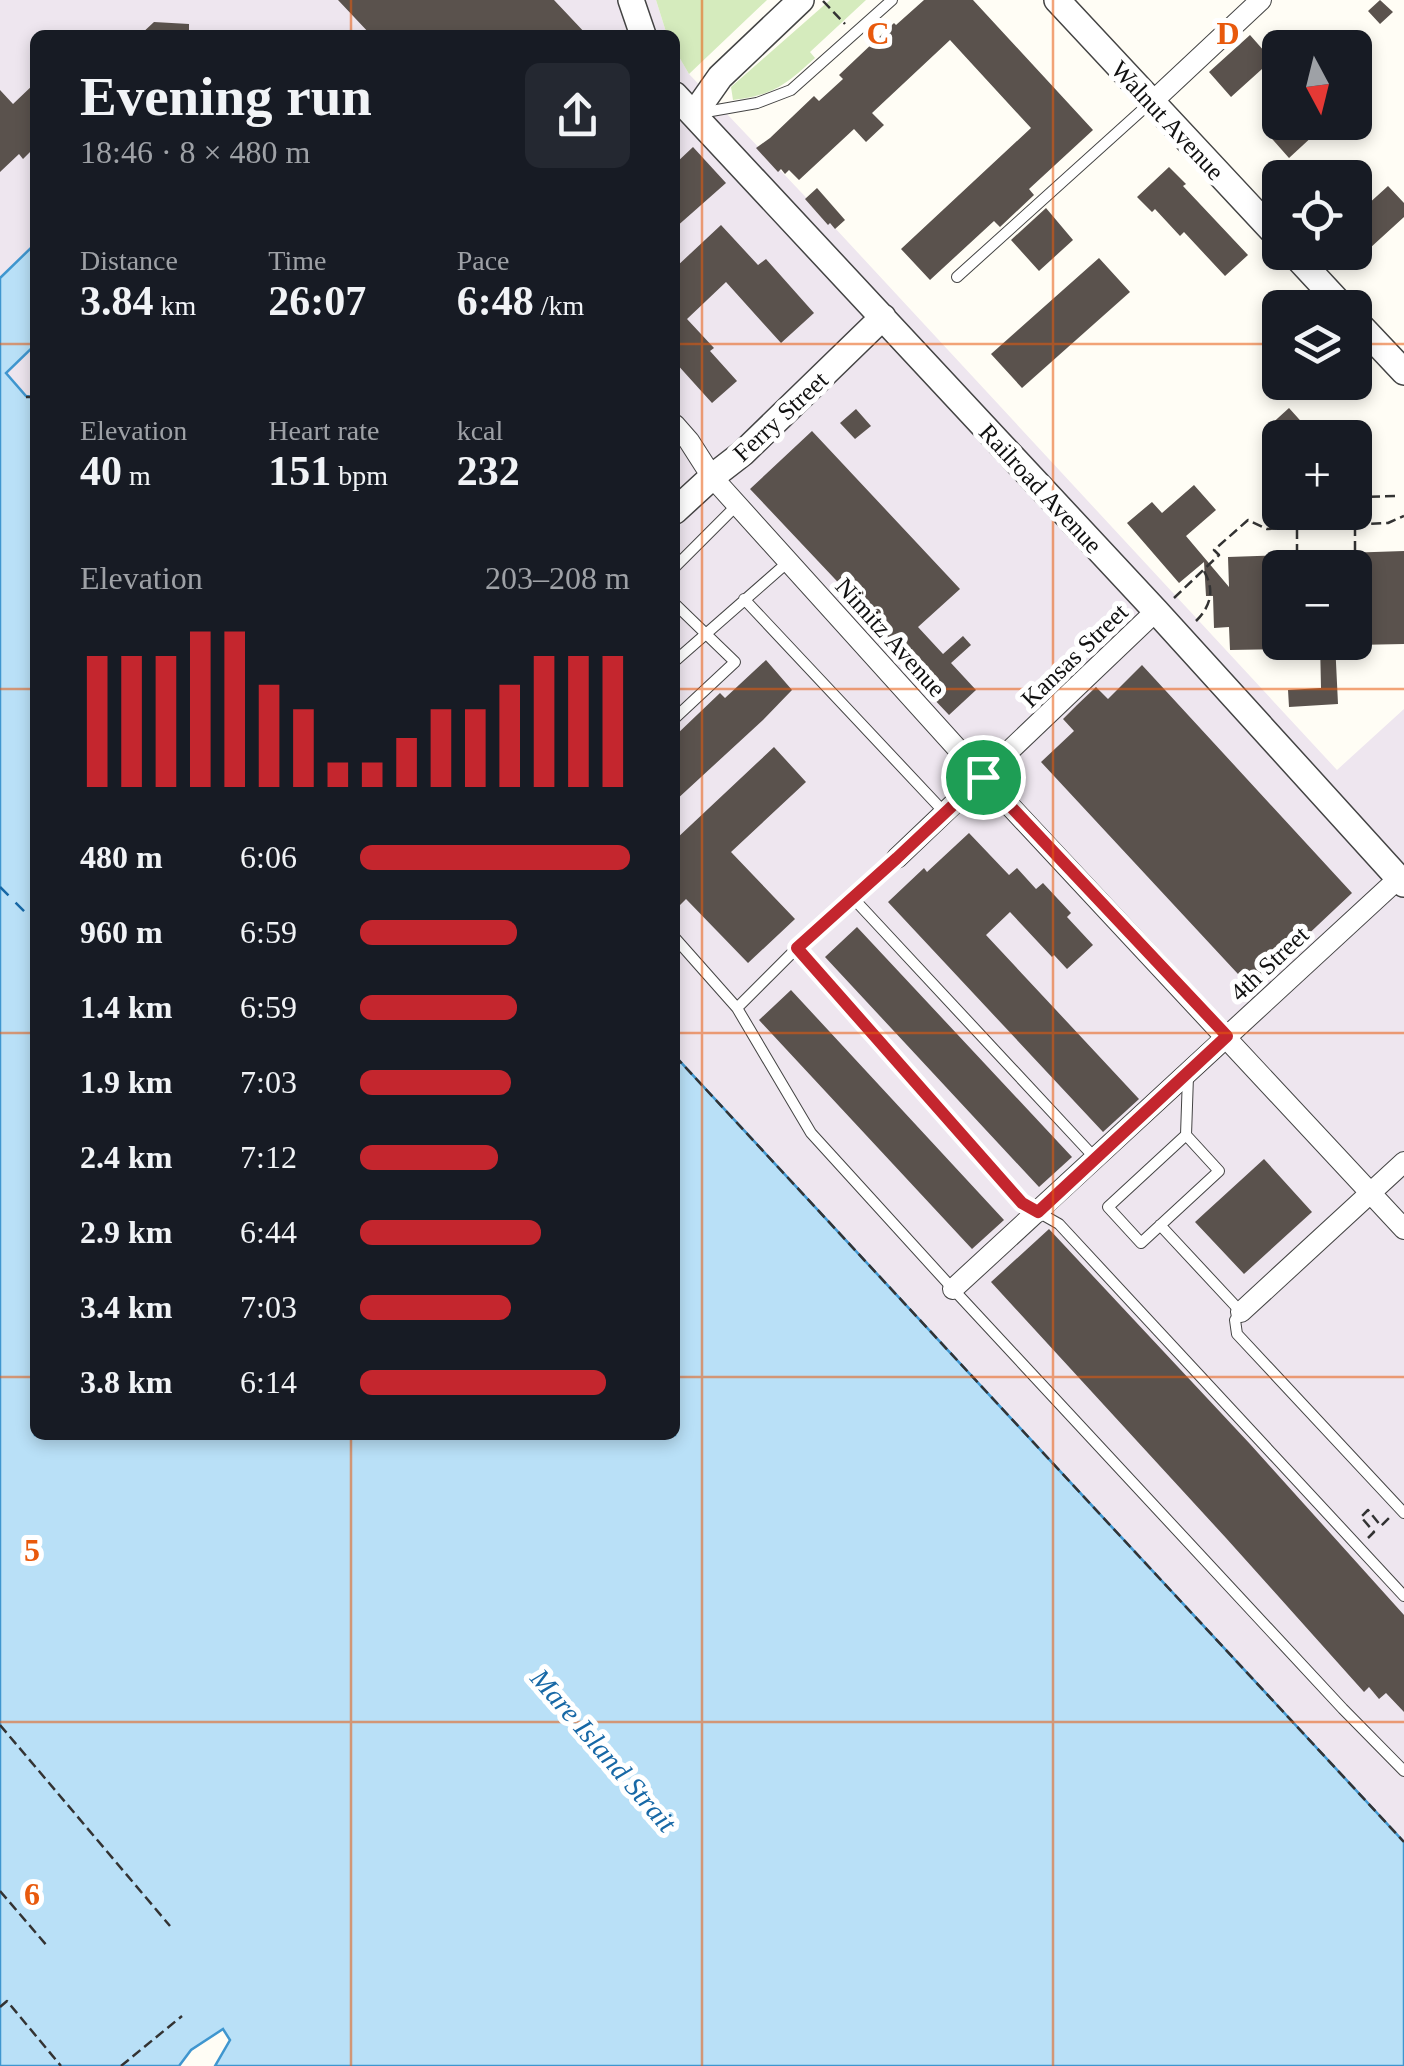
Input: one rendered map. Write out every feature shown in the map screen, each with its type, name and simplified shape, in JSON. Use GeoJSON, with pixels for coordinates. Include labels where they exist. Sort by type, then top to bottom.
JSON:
{"type":"FeatureCollection","features":[{"type":"Feature","properties":{"kind":"street"},"geometry":{"type":"LineString","coordinates":[[631,0],[641,30]]}},
{"type":"Feature","properties":{"kind":"street"},"geometry":{"type":"LineString","coordinates":[[694,114],[720,77],[801,0]]}},
{"type":"Feature","properties":{"kind":"street","name":"Walnut Avenue"},"geometry":{"type":"LineString","coordinates":[[1057,0],[1262,220]]}},
{"type":"Feature","properties":{"kind":"street"},"geometry":{"type":"LineString","coordinates":[[1152,102],[1262,0]]}},
{"type":"Feature","properties":{"kind":"street","name":"Railroad Avenue"},"geometry":{"type":"LineString","coordinates":[[680,100],[882,317],[1165,604],[1401,881]]}},
{"type":"Feature","properties":{"kind":"street"},"geometry":{"type":"LineString","coordinates":[[1309,270],[1327,290]]}},
{"type":"Feature","properties":{"kind":"street","name":"Ferry Street"},"geometry":{"type":"LineString","coordinates":[[680,506],[744,453],[882,317]]}},
{"type":"Feature","properties":{"kind":"street"},"geometry":{"type":"LineString","coordinates":[[1372,338],[1404,372]]}},
{"type":"Feature","properties":{"kind":"street","name":"Nimitz Avenue"},"geometry":{"type":"LineString","coordinates":[[680,431],[712,477],[983,777],[1404,1229]]}},
{"type":"Feature","properties":{"kind":"street","name":"Kansas Street"},"geometry":{"type":"LineString","coordinates":[[897,858],[1165,604]]}},
{"type":"Feature","properties":{"kind":"street","name":"4th Street"},"geometry":{"type":"LineString","coordinates":[[953,1289],[1401,881]]}},
{"type":"Feature","properties":{"kind":"street"},"geometry":{"type":"LineString","coordinates":[[1241,1312],[1404,1162]]}},
{"type":"Feature","properties":{"kind":"lane"},"geometry":{"type":"LineString","coordinates":[[694,114],[757,102],[791,90],[892,0]]}},
{"type":"Feature","properties":{"kind":"lane"},"geometry":{"type":"LineString","coordinates":[[958,278],[1152,102]]}},
{"type":"Feature","properties":{"kind":"lane"},"geometry":{"type":"LineString","coordinates":[[680,563],[738,506]]}},
{"type":"Feature","properties":{"kind":"lane"},"geometry":{"type":"LineString","coordinates":[[680,657],[788,561]]}},
{"type":"Feature","properties":{"kind":"lane"},"geometry":{"type":"LineString","coordinates":[[744,599],[945,813]]}},
{"type":"Feature","properties":{"kind":"lane"},"geometry":{"type":"LineString","coordinates":[[680,609],[735,662],[680,713]]}},
{"type":"Feature","properties":{"kind":"lane"},"geometry":{"type":"LineString","coordinates":[[737,1008],[897,858]]}},
{"type":"Feature","properties":{"kind":"lane"},"geometry":{"type":"LineString","coordinates":[[853,898],[1095,1158]]}},
{"type":"Feature","properties":{"kind":"lane"},"geometry":{"type":"LineString","coordinates":[[680,944],[737,1008],[812,1132],[953,1289],[1404,1770]]}},
{"type":"Feature","properties":{"kind":"lane"},"geometry":{"type":"LineString","coordinates":[[797,948],[1022,1203],[1059,1224],[1404,1596]]}},
{"type":"Feature","properties":{"kind":"lane"},"geometry":{"type":"LineString","coordinates":[[1186,1135],[1108,1207],[1140,1243],[1219,1171],[1186,1135],[1188,1072]]}},
{"type":"Feature","properties":{"kind":"lane"},"geometry":{"type":"LineString","coordinates":[[1160,1224],[1241,1312],[1235,1320],[1238,1334],[1402,1511]]}},
{"type":"Feature","properties":{"kind":"path"},"geometry":{"type":"LineString","coordinates":[[823,1],[843,22]]}},
{"type":"Feature","properties":{"kind":"path"},"geometry":{"type":"LineString","coordinates":[[1372,497],[1396,496]]}},
{"type":"Feature","properties":{"kind":"path"},"geometry":{"type":"LineString","coordinates":[[1372,523],[1388,523],[1404,516]]}},
{"type":"Feature","properties":{"kind":"path"},"geometry":{"type":"LineString","coordinates":[[1165,604],[1219,556],[1214,550],[1248,520],[1262,526]]}},
{"type":"Feature","properties":{"kind":"path"},"geometry":{"type":"LineString","coordinates":[[1196,621],[1210,602],[1211,584],[1203,570]]}},
{"type":"Feature","properties":{"kind":"path"},"geometry":{"type":"LineString","coordinates":[[680,1061],[1404,1842]]}},
{"type":"Feature","properties":{"kind":"path"},"geometry":{"type":"LineString","coordinates":[[1374,1532],[1361,1517],[1368,1510],[1382,1526]]}},
{"type":"Feature","properties":{"kind":"path"},"geometry":{"type":"LineString","coordinates":[[1358,1547],[1402,1511]]}},
{"type":"Feature","properties":{"kind":"path"},"geometry":{"type":"LineString","coordinates":[[0,1725],[170,1926]]}},
{"type":"Feature","properties":{"kind":"path"},"geometry":{"type":"LineString","coordinates":[[0,1891],[48,1947]]}},
{"type":"Feature","properties":{"kind":"path"},"geometry":{"type":"LineString","coordinates":[[0,2007],[7,2001],[61,2066]]}},
{"type":"Feature","properties":{"kind":"path"},"geometry":{"type":"LineString","coordinates":[[121,2066],[182,2016]]}},
{"type":"Feature","properties":{"kind":"shaded area"},"geometry":{"type":"Polygon","coordinates":[[[0,0],[656,0],[665,30],[30,30],[30,397],[6,373],[0,357],[0,0]]]}},
{"type":"Feature","properties":{"kind":"shaded area"},"geometry":{"type":"Polygon","coordinates":[[[680,59],[689,74],[1337,770],[1404,709],[1404,1842],[680,1061],[680,59]]]}},
{"type":"Feature","properties":{"kind":"green space"},"geometry":{"type":"Polygon","coordinates":[[[656,0],[767,0],[689,74],[680,59],[680,30],[665,30],[656,0]]]}},
{"type":"Feature","properties":{"kind":"green space"},"geometry":{"type":"Polygon","coordinates":[[[830,0],[866,0],[810,52],[815,58],[787,82],[769,92],[733,100],[731,87],[830,0]]]}},
{"type":"Feature","properties":{"kind":"water","name":"Mare Island Strait"},"geometry":{"type":"Polygon","coordinates":[[[30,249],[30,350],[6,373],[30,396],[30,1440],[680,1440],[680,1061],[1404,1842],[1404,2066],[215,2066],[230,2040],[223,2029],[191,2050],[179,2066],[0,2066],[0,278],[30,249]]]}},
{"type":"Feature","properties":{"kind":"building"},"geometry":{"type":"Polygon","coordinates":[[[338,0],[554,0],[582,30],[366,30],[338,0]]]}},
{"type":"Feature","properties":{"kind":"building"},"geometry":{"type":"Polygon","coordinates":[[[924,0],[973,0],[1093,130],[1029,189],[1034,195],[1000,227],[994,221],[930,280],[901,249],[1031,128],[950,40],[872,113],[884,125],[866,142],[854,129],[799,180],[789,170],[785,174],[781,169],[778,172],[756,148],[814,96],[819,101],[843,79],[839,75],[924,0]]]}},
{"type":"Feature","properties":{"kind":"building"},"geometry":{"type":"Polygon","coordinates":[[[1380,0],[1393,12],[1380,24],[1368,11],[1380,0]]]}},
{"type":"Feature","properties":{"kind":"building"},"geometry":{"type":"Polygon","coordinates":[[[154,22],[189,24],[189,30],[145,30],[154,22]]]}},
{"type":"Feature","properties":{"kind":"building"},"geometry":{"type":"Polygon","coordinates":[[[1250,35],[1262,49],[1262,69],[1231,97],[1209,72],[1250,35]]]}},
{"type":"Feature","properties":{"kind":"building"},"geometry":{"type":"Polygon","coordinates":[[[30,88],[30,152],[23,159],[19,154],[0,172],[0,90],[13,104],[30,88]]]}},
{"type":"Feature","properties":{"kind":"building"},"geometry":{"type":"Polygon","coordinates":[[[1273,140],[1308,140],[1289,158],[1273,140]]]}},
{"type":"Feature","properties":{"kind":"building"},"geometry":{"type":"Polygon","coordinates":[[[693,147],[726,183],[680,224],[680,159],[693,147]]]}},
{"type":"Feature","properties":{"kind":"building"},"geometry":{"type":"Polygon","coordinates":[[[1169,167],[1248,255],[1225,276],[1184,232],[1180,236],[1155,209],[1152,212],[1137,197],[1169,167]]]}},
{"type":"Feature","properties":{"kind":"building"},"geometry":{"type":"Polygon","coordinates":[[[1388,186],[1404,203],[1404,217],[1372,246],[1372,201],[1388,186]]]}},
{"type":"Feature","properties":{"kind":"building"},"geometry":{"type":"Polygon","coordinates":[[[817,188],[845,220],[835,229],[805,199],[817,188]]]}},
{"type":"Feature","properties":{"kind":"building"},"geometry":{"type":"Polygon","coordinates":[[[1046,208],[1073,240],[1039,271],[1011,240],[1046,208]]]}},
{"type":"Feature","properties":{"kind":"building"},"geometry":{"type":"Polygon","coordinates":[[[721,225],[758,265],[766,259],[814,313],[781,343],[726,282],[687,319],[737,381],[712,403],[680,368],[680,263],[721,225]]]}},
{"type":"Feature","properties":{"kind":"building"},"geometry":{"type":"Polygon","coordinates":[[[1099,258],[1130,292],[1022,388],[991,354],[1099,258]]]}},
{"type":"Feature","properties":{"kind":"building"},"geometry":{"type":"Polygon","coordinates":[[[1289,408],[1300,420],[1276,420],[1289,408]]]}},
{"type":"Feature","properties":{"kind":"building"},"geometry":{"type":"Polygon","coordinates":[[[856,409],[871,426],[855,439],[840,423],[856,409]]]}},
{"type":"Feature","properties":{"kind":"building"},"geometry":{"type":"Polygon","coordinates":[[[812,431],[960,589],[918,627],[943,654],[963,636],[971,645],[951,663],[976,690],[949,715],[876,638],[884,631],[750,489],[812,431]]]}},
{"type":"Feature","properties":{"kind":"building"},"geometry":{"type":"Polygon","coordinates":[[[1194,485],[1216,510],[1186,536],[1229,587],[1228,557],[1262,556],[1262,649],[1230,650],[1229,627],[1214,628],[1213,596],[1206,596],[1204,562],[1179,583],[1127,523],[1152,502],[1162,513],[1194,485]]]}},
{"type":"Feature","properties":{"kind":"building"},"geometry":{"type":"Polygon","coordinates":[[[1404,551],[1404,644],[1372,645],[1372,552],[1404,551]]]}},
{"type":"Feature","properties":{"kind":"building"},"geometry":{"type":"Polygon","coordinates":[[[766,660],[792,690],[680,796],[680,731],[720,693],[725,698],[766,660]]]}},
{"type":"Feature","properties":{"kind":"building"},"geometry":{"type":"Polygon","coordinates":[[[1320,660],[1336,660],[1338,704],[1289,707],[1288,690],[1321,688],[1320,660]]]}},
{"type":"Feature","properties":{"kind":"building"},"geometry":{"type":"Polygon","coordinates":[[[1142,665],[1352,893],[1251,988],[1041,762],[1074,731],[1063,719],[1077,705],[1096,687],[1108,699],[1142,665]]]}},
{"type":"Feature","properties":{"kind":"building"},"geometry":{"type":"Polygon","coordinates":[[[774,747],[806,782],[731,852],[795,919],[748,963],[686,899],[680,905],[680,835],[774,747]]]}},
{"type":"Feature","properties":{"kind":"building"},"geometry":{"type":"Polygon","coordinates":[[[969,833],[1009,875],[1017,868],[1036,889],[1043,883],[1093,945],[1067,969],[1010,912],[986,935],[1139,1099],[1103,1132],[888,902],[969,833]]]}},
{"type":"Feature","properties":{"kind":"building"},"geometry":{"type":"Polygon","coordinates":[[[857,927],[1072,1157],[1039,1187],[825,957],[857,927]]]}},
{"type":"Feature","properties":{"kind":"building"},"geometry":{"type":"Polygon","coordinates":[[[791,990],[1004,1220],[972,1249],[759,1020],[791,990]]]}},
{"type":"Feature","properties":{"kind":"building"},"geometry":{"type":"Polygon","coordinates":[[[1264,1159],[1312,1212],[1244,1274],[1195,1222],[1264,1159]]]}},
{"type":"Feature","properties":{"kind":"building"},"geometry":{"type":"Polygon","coordinates":[[[1049,1229],[1404,1615],[1404,1712],[1386,1693],[1379,1699],[1369,1687],[1364,1692],[991,1282],[1049,1229]]]}},
{"type":"Feature","properties":{"kind":"ferry route"},"geometry":{"type":"LineString","coordinates":[[0,887],[30,917]]}},
{"type":"Feature","properties":{"kind":"route"},"geometry":{"type":"LineString","coordinates":[[983,777],[1227,1036],[1038,1212],[1022,1203],[797,948],[983,777]]}}]}
